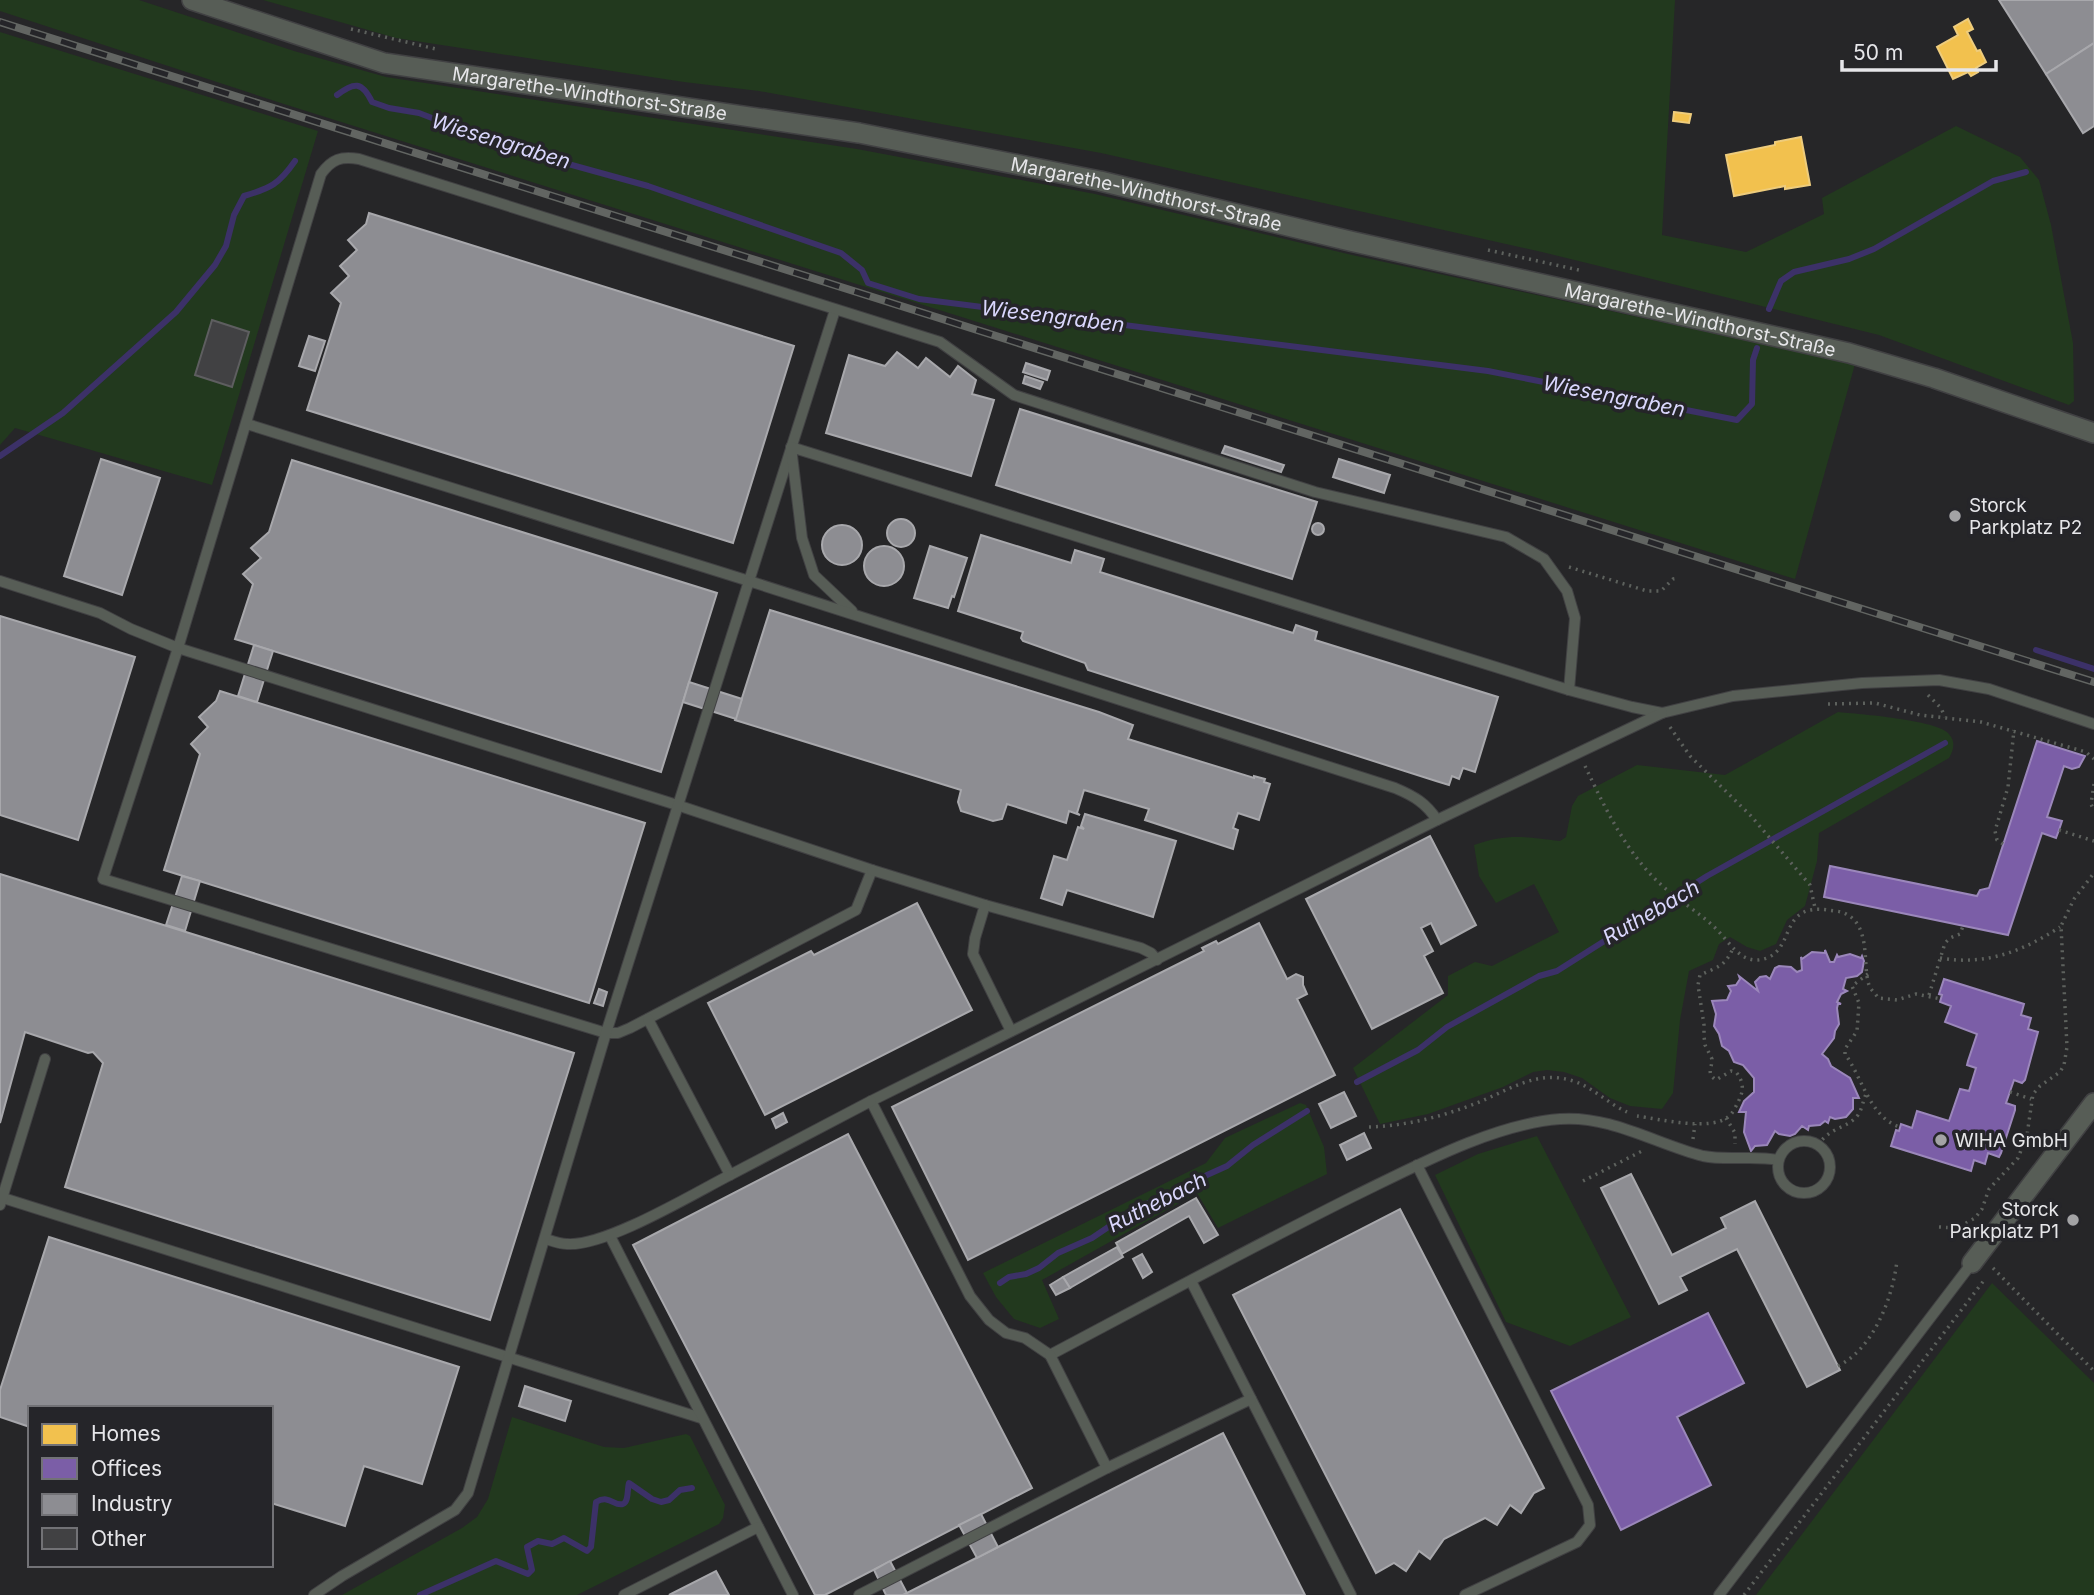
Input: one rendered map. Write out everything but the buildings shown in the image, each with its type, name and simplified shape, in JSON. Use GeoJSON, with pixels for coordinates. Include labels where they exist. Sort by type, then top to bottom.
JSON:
{"type":"FeatureCollection","features":[{"type":"Feature","properties":{"kind":"street","name":"Margarethe-Windthorst-Straße"},"geometry":{"type":"LineString","coordinates":[[192,0],[384,63],[859,133],[1100,181],[1350,241],[1849,353],[1934,377],[2094,433]]}},
{"type":"Feature","properties":{"kind":"street"},"geometry":{"type":"LineString","coordinates":[[1975,1259],[2094,1102]]}},
{"type":"Feature","properties":{"kind":"lane"},"geometry":{"type":"LineString","coordinates":[[872,870],[856,910],[618,1033],[606,1033],[103,879],[178,648],[321,174],[330,162],[344,157],[359,159],[940,342],[1014,395],[1315,492],[1506,537],[1544,559],[1567,591],[1575,618],[1569,690]]}},
{"type":"Feature","properties":{"kind":"lane"},"geometry":{"type":"LineString","coordinates":[[314,1595],[455,1510],[468,1493],[606,1033],[835,310]]}},
{"type":"Feature","properties":{"kind":"lane"},"geometry":{"type":"LineString","coordinates":[[247,424],[854,613],[1395,788],[1415,796],[1429,808],[1437,820]]}},
{"type":"Feature","properties":{"kind":"lane"},"geometry":{"type":"LineString","coordinates":[[791,447],[802,538],[814,575],[854,613]]}},
{"type":"Feature","properties":{"kind":"lane"},"geometry":{"type":"LineString","coordinates":[[791,447],[1569,690],[1662,713]]}},
{"type":"Feature","properties":{"kind":"lane"},"geometry":{"type":"LineString","coordinates":[[0,581],[100,613],[178,648],[677,805],[872,870],[985,905],[1141,948],[1157,960]]}},
{"type":"Feature","properties":{"kind":"lane"},"geometry":{"type":"LineString","coordinates":[[546,1239],[567,1244],[610,1236],[870,1101],[1437,820],[1662,713],[1733,696],[1862,682],[1921,680],[1964,683],[2094,724]]}},
{"type":"Feature","properties":{"kind":"lane"},"geometry":{"type":"LineString","coordinates":[[985,905],[973,954],[1011,1031]]}},
{"type":"Feature","properties":{"kind":"lane"},"geometry":{"type":"LineString","coordinates":[[648,1019],[730,1175]]}},
{"type":"Feature","properties":{"kind":"lane"},"geometry":{"type":"LineString","coordinates":[[46,1059],[1,1200],[701,1418]]}},
{"type":"Feature","properties":{"kind":"lane"},"geometry":{"type":"LineString","coordinates":[[870,1101],[970,1296],[989,1320],[1006,1333],[1025,1338],[1050,1355],[1107,1468]]}},
{"type":"Feature","properties":{"kind":"lane"},"geometry":{"type":"LineString","coordinates":[[1050,1355],[1417,1165],[1456,1148],[1524,1126],[1559,1119],[1584,1119],[1703,1156],[1778,1160]]}},
{"type":"Feature","properties":{"kind":"lane"},"geometry":{"type":"LineString","coordinates":[[1805,1141],[1818,1145],[1827,1154],[1830,1172],[1822,1187],[1815,1192],[1798,1193],[1790,1190],[1779,1177],[1778,1160],[1788,1146],[1796,1142],[1805,1141]]}},
{"type":"Feature","properties":{"kind":"lane"},"geometry":{"type":"LineString","coordinates":[[1417,1165],[1588,1505],[1590,1525],[1577,1542],[1465,1595]]}},
{"type":"Feature","properties":{"kind":"lane"},"geometry":{"type":"LineString","coordinates":[[610,1236],[793,1595]]}},
{"type":"Feature","properties":{"kind":"lane"},"geometry":{"type":"LineString","coordinates":[[1719,1595],[1975,1259]]}},
{"type":"Feature","properties":{"kind":"lane"},"geometry":{"type":"LineString","coordinates":[[1191,1281],[1351,1595]]}},
{"type":"Feature","properties":{"kind":"lane"},"geometry":{"type":"LineString","coordinates":[[859,1595],[1107,1468],[1251,1399]]}},
{"type":"Feature","properties":{"kind":"lane"},"geometry":{"type":"LineString","coordinates":[[624,1595],[758,1527]]}},
{"type":"Feature","properties":{"kind":"path"},"geometry":{"type":"LineString","coordinates":[[1550,566],[1564,566],[1647,591],[1661,591],[1673,579],[1679,578]]}},
{"type":"Feature","properties":{"kind":"path"},"geometry":{"type":"LineString","coordinates":[[1921,680],[1926,692],[1944,712],[1945,717]]}},
{"type":"Feature","properties":{"kind":"path"},"geometry":{"type":"LineString","coordinates":[[1823,704],[1875,702],[1920,715],[1981,722],[2086,752],[2094,759]]}},
{"type":"Feature","properties":{"kind":"path"},"geometry":{"type":"LineString","coordinates":[[1662,713],[1690,756],[1751,816],[1810,885],[1815,908]]}},
{"type":"Feature","properties":{"kind":"path"},"geometry":{"type":"LineString","coordinates":[[1659,730],[1682,724]]}},
{"type":"Feature","properties":{"kind":"path"},"geometry":{"type":"LineString","coordinates":[[2003,844],[1997,840],[1995,831],[2008,787],[2014,730]]}},
{"type":"Feature","properties":{"kind":"path"},"geometry":{"type":"LineString","coordinates":[[1578,751],[1601,799],[1632,853],[1666,889],[1714,926],[1745,958],[1767,958],[1775,953],[1792,922],[1802,913],[1815,908],[1844,913],[1863,937],[1869,985],[1878,998],[1897,1000],[1916,994],[1941,999]]}},
{"type":"Feature","properties":{"kind":"path"},"geometry":{"type":"LineString","coordinates":[[2094,784],[2091,804],[2094,811]]}},
{"type":"Feature","properties":{"kind":"path"},"geometry":{"type":"LineString","coordinates":[[2059,830],[2094,841]]}},
{"type":"Feature","properties":{"kind":"path"},"geometry":{"type":"LineString","coordinates":[[1939,1227],[1957,1227],[1976,1218],[1989,1189],[2018,1158],[2027,1135],[2031,1099],[2036,1090],[2060,1072],[2066,1057],[2067,1028],[2061,926],[2074,899],[2094,873]]}},
{"type":"Feature","properties":{"kind":"path"},"geometry":{"type":"LineString","coordinates":[[1929,995],[1947,940],[1960,934],[1963,926]]}},
{"type":"Feature","properties":{"kind":"path"},"geometry":{"type":"LineString","coordinates":[[1940,958],[1993,958],[2010,954],[2061,926]]}},
{"type":"Feature","properties":{"kind":"path"},"geometry":{"type":"LineString","coordinates":[[1369,1128],[1433,1118],[1468,1107],[1531,1078],[1547,1076],[1578,1082],[1611,1105],[1633,1115],[1695,1124],[1726,1118],[1740,1099],[1743,1087],[1736,1072],[1731,1071],[1716,1080],[1711,1076],[1709,1070],[1712,1059],[1705,1045],[1697,979],[1700,975],[1722,966],[1733,948]]}},
{"type":"Feature","properties":{"kind":"path"},"geometry":{"type":"LineString","coordinates":[[1868,975],[1852,986],[1859,1003],[1857,1031],[1845,1049],[1845,1054],[1866,1094],[1884,1116],[1900,1127]]}},
{"type":"Feature","properties":{"kind":"path"},"geometry":{"type":"LineString","coordinates":[[2010,1092],[2031,1099]]}},
{"type":"Feature","properties":{"kind":"path"},"geometry":{"type":"LineString","coordinates":[[1818,1145],[1830,1131],[1858,1115],[1866,1094]]}},
{"type":"Feature","properties":{"kind":"path"},"geometry":{"type":"LineString","coordinates":[[1726,1118],[1735,1133],[1731,1159]]}},
{"type":"Feature","properties":{"kind":"path"},"geometry":{"type":"LineString","coordinates":[[1583,1181],[1660,1142]]}},
{"type":"Feature","properties":{"kind":"path"},"geometry":{"type":"LineString","coordinates":[[1975,1259],[2094,1371]]}},
{"type":"Feature","properties":{"kind":"path"},"geometry":{"type":"LineString","coordinates":[[1838,1366],[1852,1359],[1866,1343],[1888,1301],[1897,1260]]}},
{"type":"Feature","properties":{"kind":"path"},"geometry":{"type":"LineString","coordinates":[[1744,1595],[1985,1279]]}},
{"type":"Feature","properties":{"kind":"green space"},"geometry":{"type":"Polygon","coordinates":[[[0,0],[139,0],[294,51],[386,77],[857,149],[1095,194],[1352,255],[1855,364],[1795,579],[284,104],[0,11],[0,0]]]}},
{"type":"Feature","properties":{"kind":"green space"},"geometry":{"type":"Polygon","coordinates":[[[263,0],[1675,0],[1662,235],[1746,252],[1824,214],[1822,198],[1956,126],[2020,157],[2039,180],[2051,225],[2073,343],[2074,401],[2069,405],[1879,335],[1542,252],[1101,153],[759,91],[396,38],[263,0]]]}},
{"type":"Feature","properties":{"kind":"green space"},"geometry":{"type":"Polygon","coordinates":[[[0,32],[318,131],[212,485],[15,428],[0,445],[0,32]]]}},
{"type":"Feature","properties":{"kind":"green space"},"geometry":{"type":"Polygon","coordinates":[[[1838,712],[1896,718],[1941,728],[1952,739],[1952,751],[1949,758],[1819,833],[1817,861],[1805,906],[1787,920],[1776,944],[1760,951],[1730,937],[1719,944],[1713,960],[1689,971],[1680,1020],[1673,1093],[1662,1109],[1630,1106],[1610,1098],[1582,1078],[1547,1070],[1533,1072],[1503,1087],[1428,1114],[1380,1124],[1353,1068],[1448,995],[1448,976],[1475,962],[1492,966],[1559,932],[1534,884],[1496,903],[1479,876],[1474,845],[1507,837],[1560,841],[1566,837],[1572,806],[1578,796],[1637,765],[1725,775],[1838,712]]]}},
{"type":"Feature","properties":{"kind":"green space"},"geometry":{"type":"Polygon","coordinates":[[[1300,1103],[1306,1105],[1324,1147],[1327,1174],[1218,1228],[1197,1193],[1042,1280],[1059,1319],[1040,1328],[1014,1319],[996,1297],[983,1273],[1206,1163],[1225,1138],[1300,1103]]]}},
{"type":"Feature","properties":{"kind":"green space"},"geometry":{"type":"Polygon","coordinates":[[[1537,1136],[1631,1317],[1570,1346],[1506,1322],[1435,1175],[1478,1154],[1537,1136]]]}},
{"type":"Feature","properties":{"kind":"green space"},"geometry":{"type":"Polygon","coordinates":[[[1992,1283],[2094,1383],[2094,1595],[1756,1595],[1992,1283]]]}},
{"type":"Feature","properties":{"kind":"green space"},"geometry":{"type":"Polygon","coordinates":[[[512,1417],[604,1447],[624,1448],[686,1434],[690,1436],[725,1505],[723,1518],[719,1524],[577,1595],[342,1595],[477,1517],[488,1499],[512,1417]]]}},
{"type":"Feature","properties":{"kind":"waterway","name":"Wiesengraben"},"geometry":{"type":"LineString","coordinates":[[337,95],[353,86],[361,87],[372,102],[389,108],[419,113],[507,147],[648,186],[841,253],[862,270],[868,283],[919,299],[1488,371],[1737,420],[1752,404],[1753,360],[1757,348]]}},
{"type":"Feature","properties":{"kind":"waterway","name":"Wiesengraben"},"geometry":{"type":"LineString","coordinates":[[0,456],[63,413],[176,312],[215,265],[226,246],[234,215],[244,196],[274,184],[295,161]]}},
{"type":"Feature","properties":{"kind":"waterway","name":"Wiesengraben"},"geometry":{"type":"LineString","coordinates":[[1769,309],[1781,281],[1794,272],[1849,259],[1874,249],[1993,181],[2026,172]]}},
{"type":"Feature","properties":{"kind":"waterway","name":"Ruthebach"},"geometry":{"type":"LineString","coordinates":[[2036,650],[2094,669]]}},
{"type":"Feature","properties":{"kind":"waterway","name":"Ruthebach"},"geometry":{"type":"LineString","coordinates":[[1357,1082],[1418,1050],[1447,1027],[1539,976],[1557,971],[1707,876],[1945,743]]}},
{"type":"Feature","properties":{"kind":"waterway","name":"Ruthebach"},"geometry":{"type":"LineString","coordinates":[[1000,1283],[1009,1277],[1039,1268],[1058,1253],[1092,1238],[1138,1207],[1181,1191],[1227,1166],[1253,1145],[1307,1111]]}},
{"type":"Feature","properties":{"kind":"waterway","name":"Ruthebach"},"geometry":{"type":"LineString","coordinates":[[420,1595],[496,1561],[528,1574],[532,1570],[527,1547],[538,1541],[552,1544],[564,1538],[587,1551],[591,1547],[596,1502],[605,1499],[617,1504],[625,1503],[629,1483],[661,1502],[669,1500],[680,1490],[692,1488]]}},
{"type":"Feature","properties":{"kind":"railway"},"geometry":{"type":"LineString","coordinates":[[0,22],[2094,682]]}},
{"type":"Feature","properties":{"kind":"place","name":"Storck Parkplatz P2"},"geometry":{"type":"Point","coordinates":[1955,516]}},
{"type":"Feature","properties":{"kind":"place","name":"WIHA GmbH"},"geometry":{"type":"Point","coordinates":[1941,1140]}},
{"type":"Feature","properties":{"kind":"place","name":"Storck Parkplatz P1"},"geometry":{"type":"Point","coordinates":[2073,1220]}}]}
